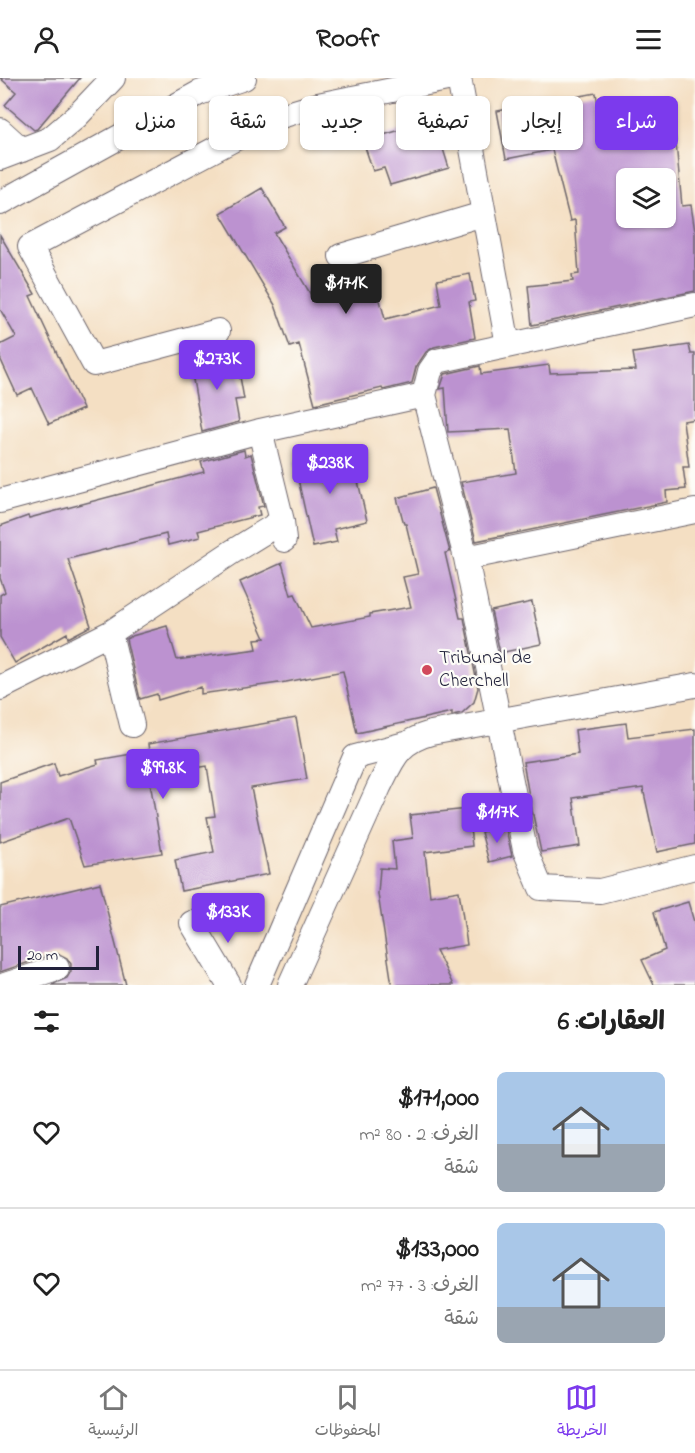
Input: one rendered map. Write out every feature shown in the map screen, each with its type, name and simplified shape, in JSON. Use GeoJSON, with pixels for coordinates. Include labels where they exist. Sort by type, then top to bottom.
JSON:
{"type":"FeatureCollection","features":[{"type":"Feature","properties":{"kind":"street"},"geometry":{"type":"LineString","coordinates":[[0,203],[198,86],[244,78]]}},
{"type":"Feature","properties":{"kind":"street"},"geometry":{"type":"LineString","coordinates":[[218,331],[94,364],[30,247],[274,118],[318,105],[452,78]]}},
{"type":"Feature","properties":{"kind":"street"},"geometry":{"type":"LineString","coordinates":[[459,78],[508,345]]}},
{"type":"Feature","properties":{"kind":"street"},"geometry":{"type":"LineString","coordinates":[[0,130],[11,154],[50,139],[77,116],[103,81]]}},
{"type":"Feature","properties":{"kind":"street"},"geometry":{"type":"LineString","coordinates":[[341,256],[483,214]]}},
{"type":"Feature","properties":{"kind":"street"},"geometry":{"type":"LineString","coordinates":[[695,305],[437,361],[430,371],[424,395],[466,558],[525,850],[541,888],[600,891],[695,867]]}},
{"type":"Feature","properties":{"kind":"street"},"geometry":{"type":"LineString","coordinates":[[0,501],[260,431],[424,395]]}},
{"type":"Feature","properties":{"kind":"street"},"geometry":{"type":"LineString","coordinates":[[0,687],[110,633],[232,552],[283,530],[260,431]]}},
{"type":"Feature","properties":{"kind":"street"},"geometry":{"type":"LineString","coordinates":[[466,558],[695,511]]}},
{"type":"Feature","properties":{"kind":"street"},"geometry":{"type":"LineString","coordinates":[[110,633],[132,725]]}},
{"type":"Feature","properties":{"kind":"street"},"geometry":{"type":"LineString","coordinates":[[257,985],[355,757],[405,744],[431,733],[695,686]]}},
{"type":"Feature","properties":{"kind":"street"},"geometry":{"type":"LineString","coordinates":[[290,985],[379,787],[395,756],[405,744]]}},
{"type":"Feature","properties":{"kind":"street"},"geometry":{"type":"LineString","coordinates":[[192,923],[229,985]]}},
{"type":"Feature","properties":{"kind":"street"},"geometry":{"type":"LineString","coordinates":[[5,985],[57,968]]}},
{"type":"Feature","properties":{"kind":"building"},"geometry":{"type":"Polygon","coordinates":[[[0,78],[80,78],[34,130],[5,105],[16,92],[0,78]]]}},
{"type":"Feature","properties":{"kind":"building"},"geometry":{"type":"Polygon","coordinates":[[[596,93],[595,150],[677,150],[682,206],[691,205],[695,232],[695,291],[532,325],[528,286],[573,281],[572,275],[579,274],[575,220],[570,221],[552,150],[583,150],[583,96],[580,96],[596,93]]]}},
{"type":"Feature","properties":{"kind":"building"},"geometry":{"type":"Polygon","coordinates":[[[502,110],[502,138],[497,111],[502,110]]]}},
{"type":"Feature","properties":{"kind":"building"},"geometry":{"type":"Polygon","coordinates":[[[396,131],[396,150],[443,150],[449,168],[390,185],[384,168],[373,171],[366,150],[384,150],[384,135],[396,131]]]}},
{"type":"Feature","properties":{"kind":"building"},"geometry":{"type":"Polygon","coordinates":[[[504,150],[552,150],[506,159],[504,150]]]}},
{"type":"Feature","properties":{"kind":"building"},"geometry":{"type":"Polygon","coordinates":[[[262,188],[285,227],[274,233],[314,300],[350,288],[351,290],[376,285],[385,319],[441,305],[437,280],[470,274],[475,301],[469,302],[475,338],[434,347],[426,352],[416,367],[412,383],[315,404],[299,344],[290,347],[275,305],[220,213],[262,188]]]}},
{"type":"Feature","properties":{"kind":"building"},"geometry":{"type":"Polygon","coordinates":[[[0,235],[35,294],[30,296],[83,409],[49,424],[32,388],[17,395],[0,358],[0,345],[16,337],[0,309],[0,235]]]}},
{"type":"Feature","properties":{"kind":"building"},"geometry":{"type":"Polygon","coordinates":[[[689,345],[691,354],[695,354],[695,419],[683,421],[689,467],[683,467],[686,489],[666,491],[667,502],[476,541],[461,482],[516,473],[510,429],[448,432],[445,388],[440,389],[445,374],[480,366],[481,374],[549,365],[550,373],[636,370],[633,353],[689,345]]]}},
{"type":"Feature","properties":{"kind":"building"},"geometry":{"type":"Polygon","coordinates":[[[236,354],[244,399],[235,400],[239,422],[202,432],[190,362],[236,354]]]}},
{"type":"Feature","properties":{"kind":"building"},"geometry":{"type":"Polygon","coordinates":[[[244,450],[245,456],[251,454],[264,506],[258,507],[260,515],[198,531],[200,537],[168,545],[166,534],[68,559],[91,626],[68,638],[67,633],[15,663],[0,637],[0,595],[5,592],[0,578],[0,526],[28,516],[29,518],[204,472],[201,462],[244,450]]]}},
{"type":"Feature","properties":{"kind":"building"},"geometry":{"type":"Polygon","coordinates":[[[351,450],[367,521],[334,529],[337,542],[313,547],[294,461],[351,450]]]}},
{"type":"Feature","properties":{"kind":"building"},"geometry":{"type":"Polygon","coordinates":[[[433,488],[450,552],[445,553],[460,618],[464,618],[478,688],[474,702],[462,713],[452,715],[452,712],[357,733],[343,671],[201,694],[201,687],[158,700],[157,694],[140,699],[126,639],[167,626],[177,660],[257,649],[255,639],[265,638],[240,582],[282,563],[291,595],[295,594],[311,628],[411,607],[403,577],[418,574],[397,498],[433,488]]]}},
{"type":"Feature","properties":{"kind":"building"},"geometry":{"type":"Polygon","coordinates":[[[532,602],[541,644],[500,653],[491,611],[532,602]]]}},
{"type":"Feature","properties":{"kind":"building"},"geometry":{"type":"Polygon","coordinates":[[[296,718],[307,779],[251,788],[269,874],[181,891],[175,860],[214,852],[207,817],[215,816],[207,766],[149,776],[162,853],[85,865],[69,818],[0,842],[0,782],[54,763],[58,776],[98,764],[97,760],[149,751],[148,744],[296,718]]]}},
{"type":"Feature","properties":{"kind":"building"},"geometry":{"type":"Polygon","coordinates":[[[626,723],[628,737],[695,729],[695,844],[657,852],[643,788],[573,798],[580,846],[541,852],[523,762],[578,754],[575,730],[626,723]]]}},
{"type":"Feature","properties":{"kind":"building"},"geometry":{"type":"Polygon","coordinates":[[[468,809],[472,846],[425,852],[430,896],[459,891],[467,945],[436,950],[453,985],[392,985],[378,894],[380,868],[395,869],[392,841],[413,838],[410,815],[468,809]]]}},
{"type":"Feature","properties":{"kind":"building"},"geometry":{"type":"Polygon","coordinates":[[[505,825],[512,856],[489,862],[481,832],[505,825]]]}},
{"type":"Feature","properties":{"kind":"building"},"geometry":{"type":"Polygon","coordinates":[[[100,883],[126,985],[51,985],[67,978],[71,971],[71,964],[67,958],[59,954],[0,972],[0,907],[100,883]]]}},
{"type":"Feature","properties":{"kind":"building"},"geometry":{"type":"Polygon","coordinates":[[[688,902],[695,925],[695,985],[654,985],[642,960],[665,950],[654,912],[688,902]]]}},
{"type":"Feature","properties":{"kind":"place","name":"Tribunal de Cherchell"},"geometry":{"type":"Point","coordinates":[427,670]}}]}
